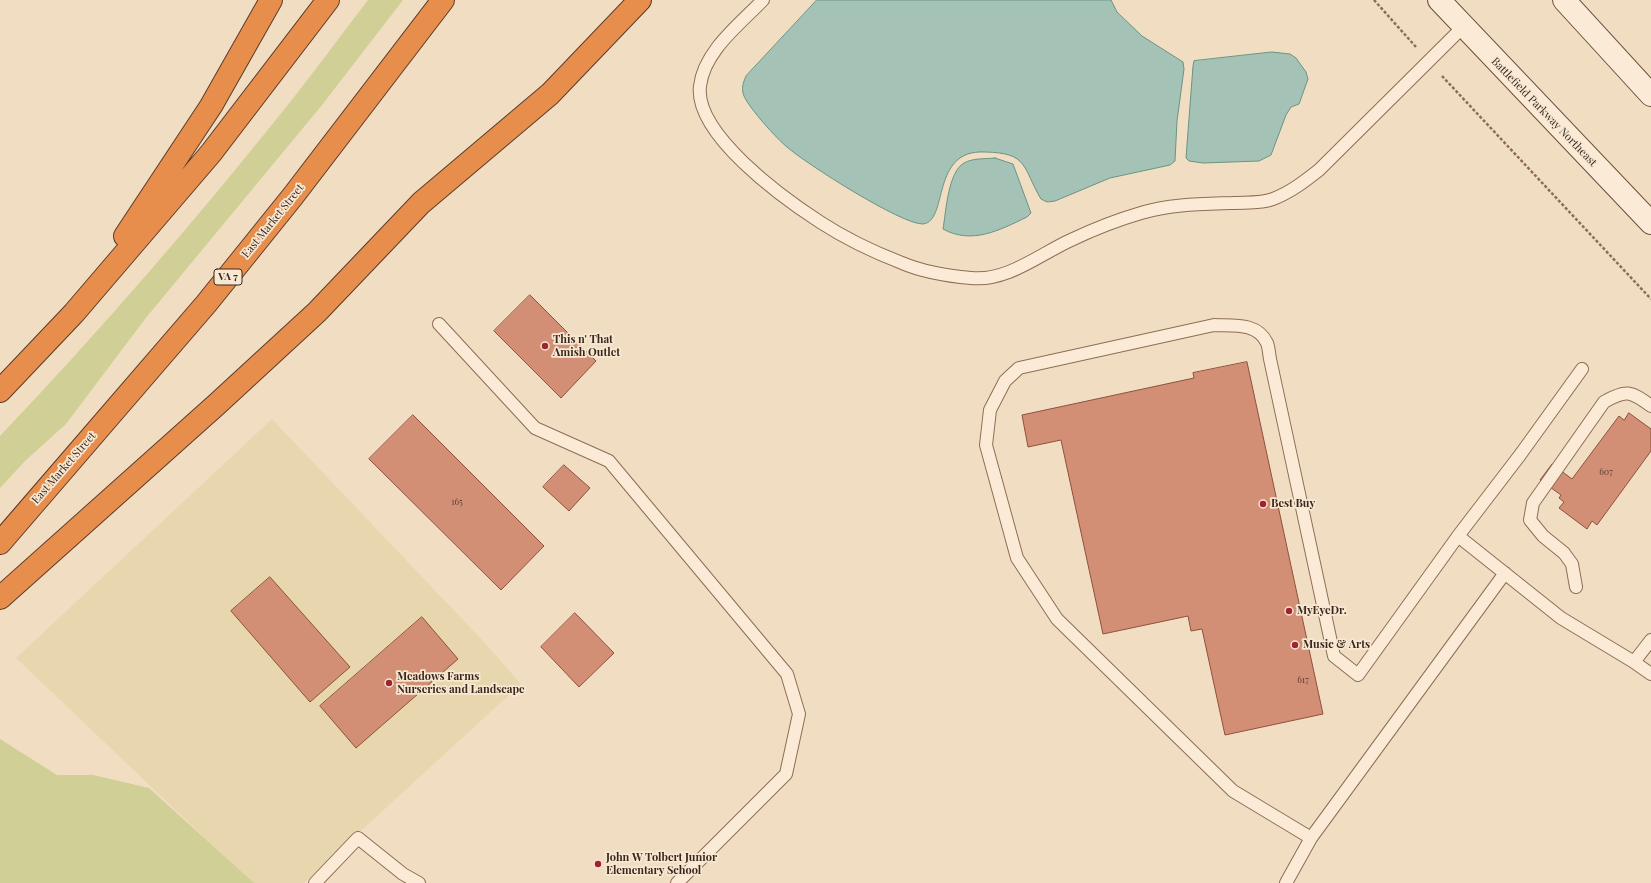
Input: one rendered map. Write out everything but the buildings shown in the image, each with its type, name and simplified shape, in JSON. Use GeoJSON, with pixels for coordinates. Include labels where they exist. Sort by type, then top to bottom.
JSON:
{"type":"FeatureCollection","features":[{"type":"Feature","properties":{"kind":"highway"},"geometry":{"type":"LineString","coordinates":[[74,314],[211,106],[271,0]]}},
{"type":"Feature","properties":{"kind":"highway"},"geometry":{"type":"LineString","coordinates":[[0,391],[74,314],[211,153],[328,0]]}},
{"type":"Feature","properties":{"kind":"highway","name":"East Market Street"},"geometry":{"type":"LineString","coordinates":[[0,543],[211,298],[293,196],[443,0]]}},
{"type":"Feature","properties":{"kind":"highway"},"geometry":{"type":"LineString","coordinates":[[0,598],[216,405],[316,312],[421,203],[550,94],[640,0]]}},
{"type":"Feature","properties":{"kind":"main road","name":"Battlefield Parkway Northeast"},"geometry":{"type":"LineString","coordinates":[[1439,0],[1651,223]]}},
{"type":"Feature","properties":{"kind":"main road"},"geometry":{"type":"LineString","coordinates":[[1564,0],[1651,94]]}},
{"type":"Feature","properties":{"kind":"lane"},"geometry":{"type":"LineString","coordinates":[[763,0],[718,47],[710,57],[703,74],[700,87],[702,109],[723,142],[786,198],[821,223],[902,263],[933,272],[972,278],[996,276],[1016,268],[1069,240],[1105,225],[1143,212],[1166,207],[1197,204],[1261,202],[1272,200],[1297,187],[1319,170],[1464,27]]}},
{"type":"Feature","properties":{"kind":"lane"},"geometry":{"type":"LineString","coordinates":[[439,324],[535,428],[609,461],[787,674],[799,714],[786,774],[677,883]]}},
{"type":"Feature","properties":{"kind":"lane"},"geometry":{"type":"LineString","coordinates":[[1311,838],[1233,791],[1057,619],[1017,558],[986,445],[990,410],[1005,380],[1019,368],[1214,326],[1247,326],[1258,332],[1266,343],[1334,656],[1358,676],[1458,536],[1520,455],[1582,369]]}},
{"type":"Feature","properties":{"kind":"lane"},"geometry":{"type":"LineString","coordinates":[[1576,587],[1572,564],[1564,553],[1543,536],[1530,520],[1533,503],[1604,402],[1618,394],[1630,393],[1651,406]]}},
{"type":"Feature","properties":{"kind":"lane"},"geometry":{"type":"LineString","coordinates":[[1458,536],[1561,618],[1634,662],[1651,674]]}},
{"type":"Feature","properties":{"kind":"lane"},"geometry":{"type":"LineString","coordinates":[[1286,883],[1311,838],[1505,573]]}},
{"type":"Feature","properties":{"kind":"lane"},"geometry":{"type":"LineString","coordinates":[[1634,662],[1651,640]]}},
{"type":"Feature","properties":{"kind":"lane"},"geometry":{"type":"LineString","coordinates":[[315,883],[358,838],[404,874],[420,883]]}},
{"type":"Feature","properties":{"kind":"path"},"geometry":{"type":"LineString","coordinates":[[1374,0],[1428,61],[1651,299]]}},
{"type":"Feature","properties":{"kind":"shaded area"},"geometry":{"type":"Polygon","coordinates":[[[368,0],[403,0],[322,105],[145,319],[66,424],[26,460],[0,488],[0,436],[75,356],[183,233],[308,80],[368,0]]]}},
{"type":"Feature","properties":{"kind":"shaded area"},"geometry":{"type":"Polygon","coordinates":[[[817,0],[1111,0],[1117,12],[1142,36],[1183,62],[1184,69],[1177,121],[1175,161],[1170,165],[1110,178],[1055,201],[1047,202],[1041,199],[1027,170],[1017,159],[1010,155],[999,153],[985,152],[968,154],[956,162],[948,173],[936,211],[931,220],[923,224],[912,222],[895,215],[832,179],[797,155],[787,147],[764,123],[751,108],[744,96],[743,86],[746,76],[817,0]]]}},
{"type":"Feature","properties":{"kind":"shaded area"},"geometry":{"type":"Polygon","coordinates":[[[1272,52],[1290,54],[1296,58],[1306,72],[1308,79],[1299,104],[1291,107],[1286,115],[1271,155],[1259,161],[1203,163],[1189,161],[1186,158],[1194,61],[1272,52]]]}},
{"type":"Feature","properties":{"kind":"shaded area"},"geometry":{"type":"Polygon","coordinates":[[[995,158],[1013,164],[1031,213],[1027,217],[996,231],[975,236],[954,234],[943,229],[951,183],[959,168],[964,163],[971,160],[995,158]]]}},
{"type":"Feature","properties":{"kind":"shaded area","name":"Meadows Farms Nurseries and Landscape"},"geometry":{"type":"Polygon","coordinates":[[[272,419],[485,643],[521,684],[304,883],[252,883],[16,658],[272,419]]]}},
{"type":"Feature","properties":{"kind":"shaded area"},"geometry":{"type":"Polygon","coordinates":[[[0,739],[57,775],[93,775],[149,788],[254,883],[0,883],[0,739]]]}},
{"type":"Feature","properties":{"kind":"place","name":"This n' That Amish Outlet"},"geometry":{"type":"Point","coordinates":[545,346]}},
{"type":"Feature","properties":{"kind":"place","name":"Best Buy"},"geometry":{"type":"Point","coordinates":[1263,504]}},
{"type":"Feature","properties":{"kind":"place","name":"MyEyeDr."},"geometry":{"type":"Point","coordinates":[1289,611]}},
{"type":"Feature","properties":{"kind":"place","name":"Music & Arts"},"geometry":{"type":"Point","coordinates":[1295,645]}},
{"type":"Feature","properties":{"kind":"place","name":"Meadows Farms Nurseries and Landscape"},"geometry":{"type":"Point","coordinates":[389,683]}},
{"type":"Feature","properties":{"kind":"place","name":"John W Tolbert Junior Elementary School"},"geometry":{"type":"Point","coordinates":[598,864]}}]}
